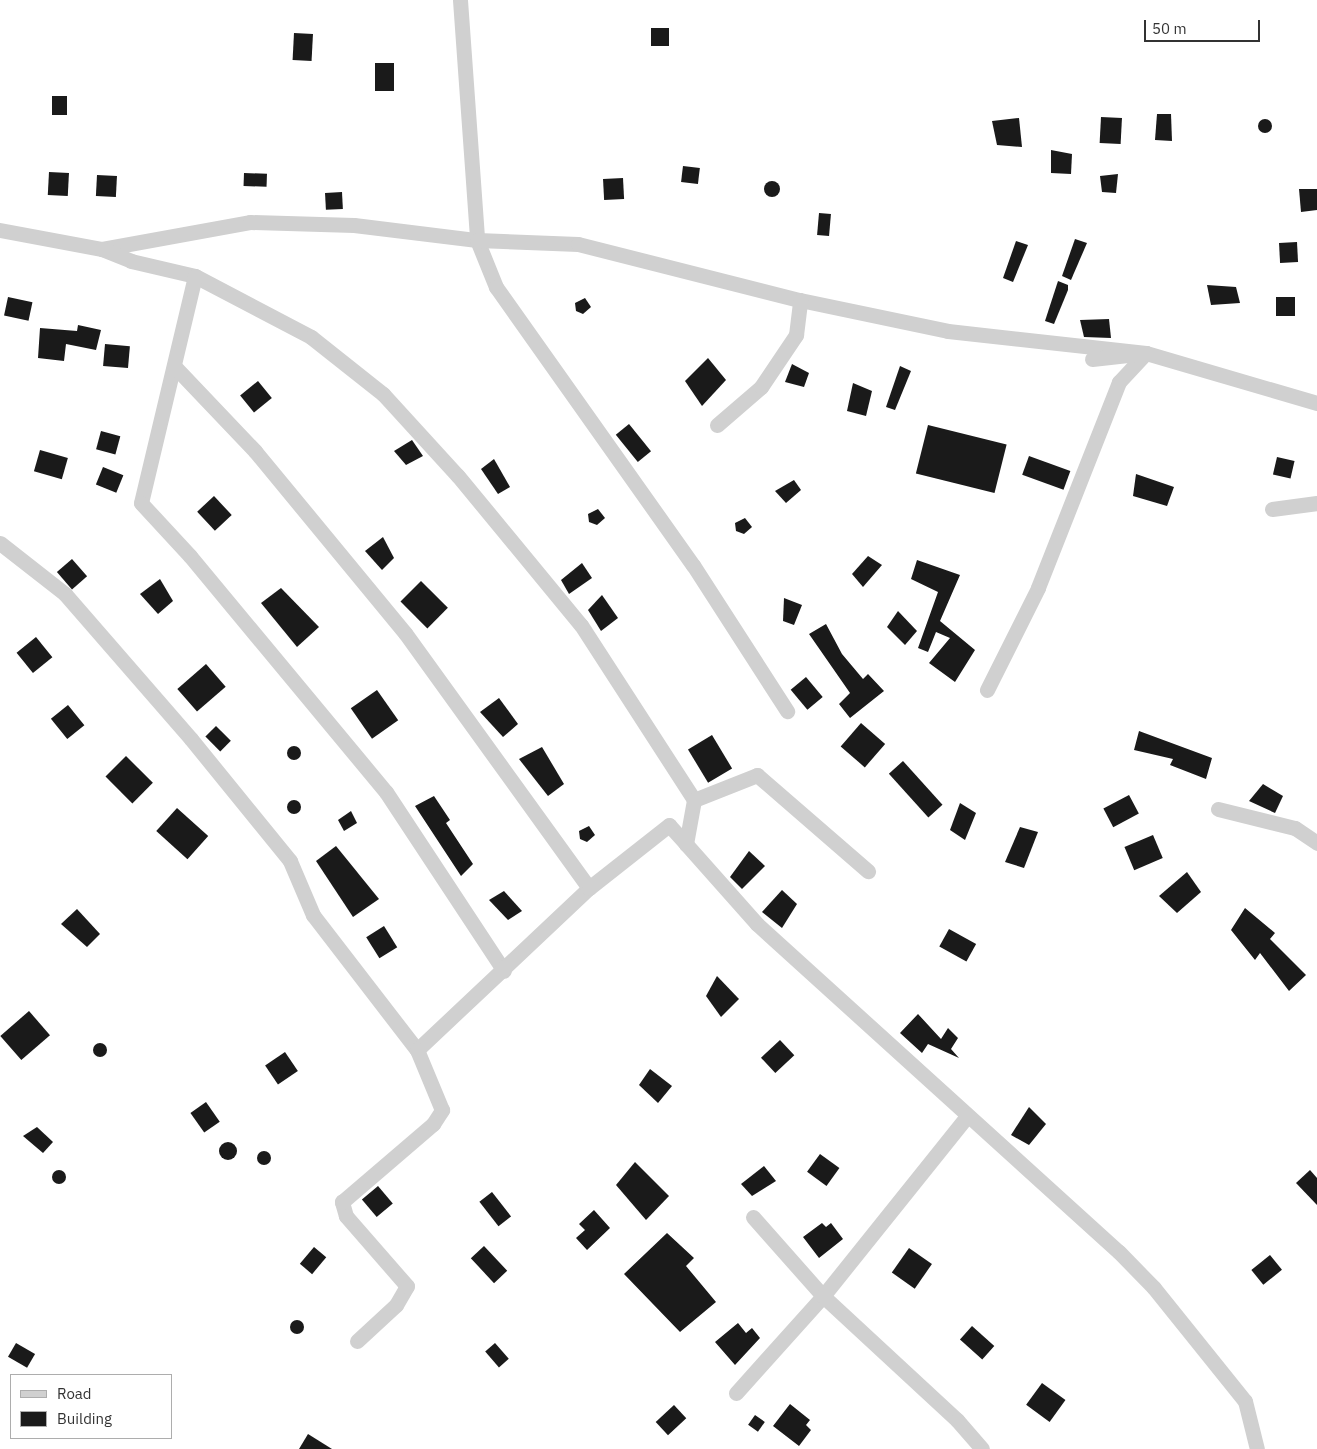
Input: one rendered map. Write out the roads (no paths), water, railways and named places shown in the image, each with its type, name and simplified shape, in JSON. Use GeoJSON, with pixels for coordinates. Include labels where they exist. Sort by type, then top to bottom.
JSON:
{"type":"FeatureCollection","features":[{"type":"Feature","properties":{"kind":"street"},"geometry":{"type":"LineString","coordinates":[[460,0],[477,240],[496,287],[693,565],[787,711]]}},
{"type":"Feature","properties":{"kind":"street"},"geometry":{"type":"LineString","coordinates":[[102,249],[250,222],[354,225],[477,240],[578,244],[800,300],[948,331],[1146,353],[1317,403]]}},
{"type":"Feature","properties":{"kind":"street"},"geometry":{"type":"LineString","coordinates":[[0,230],[102,249],[131,261],[195,276],[312,337],[383,394],[458,476],[581,625],[694,800],[686,844]]}},
{"type":"Feature","properties":{"kind":"street"},"geometry":{"type":"LineString","coordinates":[[195,276],[175,367],[141,503],[190,556],[386,792],[504,971]]}},
{"type":"Feature","properties":{"kind":"street"},"geometry":{"type":"LineString","coordinates":[[717,426],[761,386],[796,334],[800,300]]}},
{"type":"Feature","properties":{"kind":"street"},"geometry":{"type":"LineString","coordinates":[[1092,359],[1146,353]]}},
{"type":"Feature","properties":{"kind":"street"},"geometry":{"type":"LineString","coordinates":[[987,690],[1038,588],[1119,382],[1146,353]]}},
{"type":"Feature","properties":{"kind":"street"},"geometry":{"type":"LineString","coordinates":[[175,367],[255,450],[405,633],[589,888]]}},
{"type":"Feature","properties":{"kind":"street"},"geometry":{"type":"LineString","coordinates":[[1272,509],[1317,503]]}},
{"type":"Feature","properties":{"kind":"street"},"geometry":{"type":"LineString","coordinates":[[0,543],[65,594],[191,739],[290,861],[313,915],[418,1050],[442,1110],[433,1124],[342,1202],[346,1216],[407,1286],[396,1305],[357,1341]]}},
{"type":"Feature","properties":{"kind":"street"},"geometry":{"type":"LineString","coordinates":[[694,800],[757,776],[868,871]]}},
{"type":"Feature","properties":{"kind":"street"},"geometry":{"type":"LineString","coordinates":[[1218,809],[1295,828],[1317,843]]}},
{"type":"Feature","properties":{"kind":"street"},"geometry":{"type":"LineString","coordinates":[[418,1050],[504,971],[589,888],[669,825],[757,924],[967,1116],[1120,1252],[1154,1288],[1245,1401],[1257,1449]]}},
{"type":"Feature","properties":{"kind":"street"},"geometry":{"type":"LineString","coordinates":[[736,1393],[823,1296],[967,1116]]}},
{"type":"Feature","properties":{"kind":"street"},"geometry":{"type":"LineString","coordinates":[[754,1217],[823,1296],[957,1420],[982,1449]]}}]}
